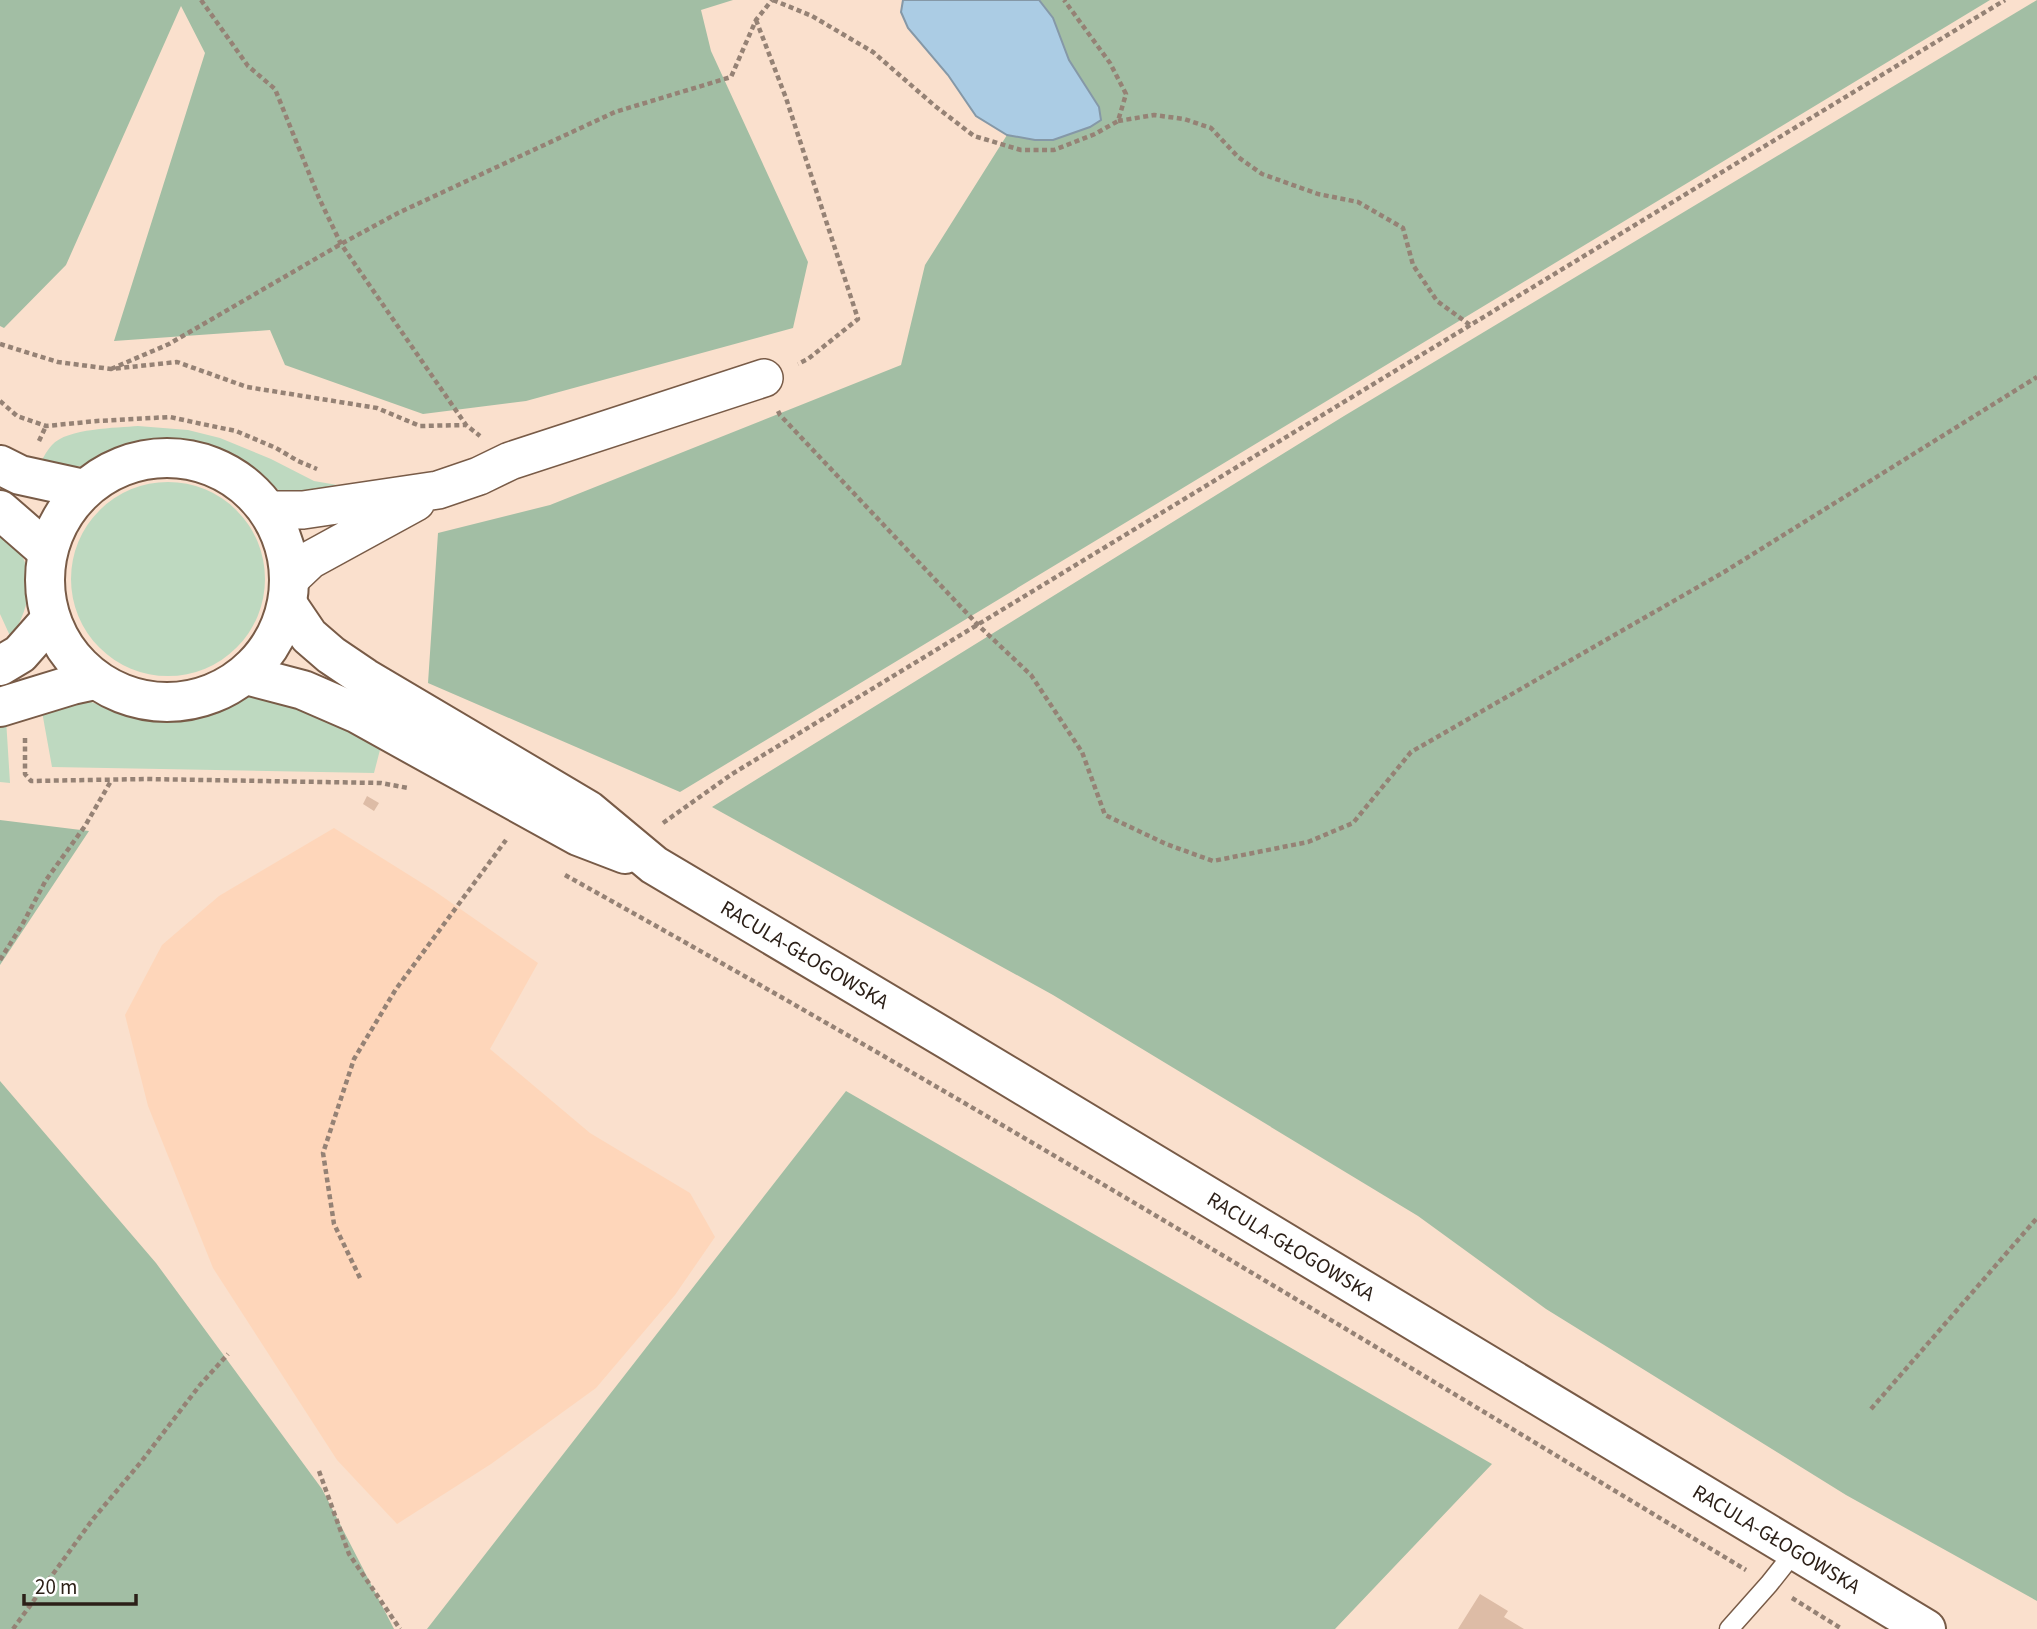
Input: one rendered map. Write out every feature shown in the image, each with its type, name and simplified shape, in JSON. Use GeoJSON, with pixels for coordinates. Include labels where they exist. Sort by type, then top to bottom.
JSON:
{"type":"FeatureCollection","features":[{"type":"Feature","properties":{"kind":"main road"},"geometry":{"type":"LineString","coordinates":[[183,458],[218,468],[248,487],[268,510],[284,539],[289,592],[277,637],[257,665],[246,675],[204,698],[175,703],[145,701],[117,693],[95,680],[74,661],[50,620],[44,593],[44,573],[47,551],[61,517],[84,489],[113,470],[147,459],[183,458]]}},
{"type":"Feature","properties":{"kind":"main road"},"geometry":{"type":"LineString","coordinates":[[0,465],[20,475],[84,489]]}},
{"type":"Feature","properties":{"kind":"main road"},"geometry":{"type":"LineString","coordinates":[[0,510],[47,551]]}},
{"type":"Feature","properties":{"kind":"main road","name":"RACULA-GŁOGOWSKA"},"geometry":{"type":"LineString","coordinates":[[289,592],[309,636],[331,655],[365,678],[588,810],[643,856],[1926,1629]]}},
{"type":"Feature","properties":{"kind":"main road"},"geometry":{"type":"LineString","coordinates":[[0,666],[20,654],[50,620]]}},
{"type":"Feature","properties":{"kind":"main road","name":"RACULA-GŁOGOWSKA"},"geometry":{"type":"LineString","coordinates":[[246,675],[293,687],[356,713],[578,836],[643,856]]}},
{"type":"Feature","properties":{"kind":"main road"},"geometry":{"type":"LineString","coordinates":[[9,705],[95,680]]}},
{"type":"Feature","properties":{"kind":"street"},"geometry":{"type":"LineString","coordinates":[[289,592],[310,560],[438,490],[479,476],[510,461],[764,379]]}},
{"type":"Feature","properties":{"kind":"street"},"geometry":{"type":"LineString","coordinates":[[268,510],[303,510],[438,490]]}},
{"type":"Feature","properties":{"kind":"lane"},"geometry":{"type":"LineString","coordinates":[[1729,1629],[1796,1550]]}},
{"type":"Feature","properties":{"kind":"path"},"geometry":{"type":"LineString","coordinates":[[201,0],[248,66],[275,89],[319,198],[341,244],[466,425],[510,461]]}},
{"type":"Feature","properties":{"kind":"path"},"geometry":{"type":"LineString","coordinates":[[111,369],[169,344],[398,213],[615,112],[731,76],[757,20],[772,0],[812,16],[873,52],[974,136],[1021,150],[1054,150],[1095,134],[1118,121],[1154,115],[1184,119],[1210,128],[1238,157],[1262,174],[1318,194],[1358,202],[1403,228],[1413,265],[1437,300],[1470,325]]}},
{"type":"Feature","properties":{"kind":"path"},"geometry":{"type":"LineString","coordinates":[[1064,0],[1110,63],[1126,94],[1118,121]]}},
{"type":"Feature","properties":{"kind":"path"},"geometry":{"type":"LineString","coordinates":[[643,856],[732,775],[2005,0]]}},
{"type":"Feature","properties":{"kind":"path"},"geometry":{"type":"LineString","coordinates":[[757,20],[786,98],[858,319],[808,359],[764,379],[780,415],[978,625],[1031,676],[1082,752],[1105,815],[1166,844],[1213,861],[1308,842],[1353,823],[1410,752],[1724,572],[2037,377]]}},
{"type":"Feature","properties":{"kind":"path"},"geometry":{"type":"LineString","coordinates":[[0,344],[58,362],[111,369],[177,362],[247,387],[377,408],[420,426],[466,425]]}},
{"type":"Feature","properties":{"kind":"path"},"geometry":{"type":"LineString","coordinates":[[0,401],[17,416],[46,426],[170,417],[236,431],[322,470]]}},
{"type":"Feature","properties":{"kind":"path"},"geometry":{"type":"LineString","coordinates":[[9,705],[24,719],[25,775],[31,781],[146,779],[381,783],[412,789]]}},
{"type":"Feature","properties":{"kind":"path"},"geometry":{"type":"LineString","coordinates":[[0,960],[46,880],[85,827],[111,781]]}},
{"type":"Feature","properties":{"kind":"path"},"geometry":{"type":"LineString","coordinates":[[360,1278],[334,1224],[323,1153],[354,1059],[396,989],[530,809]]}},
{"type":"Feature","properties":{"kind":"path"},"geometry":{"type":"LineString","coordinates":[[496,835],[506,841]]}},
{"type":"Feature","properties":{"kind":"path"},"geometry":{"type":"LineString","coordinates":[[564,874],[828,1023],[1372,1344],[1842,1629]]}},
{"type":"Feature","properties":{"kind":"path"},"geometry":{"type":"LineString","coordinates":[[1871,1409],[2037,1218]]}},
{"type":"Feature","properties":{"kind":"path"},"geometry":{"type":"LineString","coordinates":[[13,1629],[93,1519],[228,1354]]}},
{"type":"Feature","properties":{"kind":"path"},"geometry":{"type":"LineString","coordinates":[[319,1471],[349,1554],[400,1629]]}},
{"type":"Feature","properties":{"kind":"shaded area"},"geometry":{"type":"Polygon","coordinates":[[[334,828],[433,890],[538,963],[490,1049],[590,1133],[690,1193],[715,1237],[675,1295],[596,1388],[491,1464],[397,1524],[337,1460],[213,1268],[148,1106],[125,1015],[162,945],[219,896],[334,828]]]}},
{"type":"Feature","properties":{"kind":"green space"},"geometry":{"type":"Polygon","coordinates":[[[0,0],[733,0],[701,10],[711,51],[808,262],[793,328],[526,401],[423,414],[285,365],[270,330],[114,341],[205,53],[181,6],[66,265],[4,328],[0,326],[0,0]]]}},
{"type":"Feature","properties":{"kind":"green space"},"geometry":{"type":"Polygon","coordinates":[[[1039,0],[1990,0],[680,792],[428,683],[438,533],[550,505],[901,365],[925,265],[1007,135],[1035,140],[1099,107],[1069,60],[1053,18],[1039,0]]]}},
{"type":"Feature","properties":{"kind":"green space"},"geometry":{"type":"Polygon","coordinates":[[[2037,0],[2037,1601],[1846,1495],[1546,1309],[1418,1216],[1053,995],[712,807],[1344,416],[2037,0]]]}},
{"type":"Feature","properties":{"kind":"green space"},"geometry":{"type":"Polygon","coordinates":[[[138,426],[188,430],[220,438],[271,459],[314,481],[343,486],[290,495],[226,454],[191,442],[166,440],[125,447],[82,466],[37,468],[48,450],[59,439],[80,432],[138,426]]]}},
{"type":"Feature","properties":{"kind":"green space"},"geometry":{"type":"Polygon","coordinates":[[[168,482],[205,489],[237,510],[258,542],[265,579],[258,616],[237,648],[205,669],[168,676],[131,669],[99,648],[78,616],[71,579],[78,542],[99,510],[131,489],[168,482]]]}},
{"type":"Feature","properties":{"kind":"green space"},"geometry":{"type":"Polygon","coordinates":[[[0,532],[18,549],[28,574],[28,596],[22,618],[11,638],[0,614],[0,532]]]}},
{"type":"Feature","properties":{"kind":"green space"},"geometry":{"type":"Polygon","coordinates":[[[258,695],[273,695],[381,746],[374,773],[52,767],[41,706],[84,700],[138,716],[183,718],[207,713],[258,695]]]}},
{"type":"Feature","properties":{"kind":"green space"},"geometry":{"type":"Polygon","coordinates":[[[6,719],[10,783],[0,782],[0,720],[6,719]]]}},
{"type":"Feature","properties":{"kind":"green space"},"geometry":{"type":"Polygon","coordinates":[[[0,820],[89,831],[0,965],[0,820]]]}},
{"type":"Feature","properties":{"kind":"green space"},"geometry":{"type":"Polygon","coordinates":[[[0,1081],[156,1263],[322,1489],[394,1629],[0,1629],[0,1081]]]}},
{"type":"Feature","properties":{"kind":"green space"},"geometry":{"type":"Polygon","coordinates":[[[846,1091],[1492,1464],[1335,1629],[427,1629],[846,1091]]]}},
{"type":"Feature","properties":{"kind":"water"},"geometry":{"type":"Polygon","coordinates":[[[903,0],[1039,0],[1053,18],[1069,60],[1099,107],[1101,120],[1090,127],[1053,140],[1007,135],[976,116],[948,75],[908,28],[901,12],[903,0]]]}},
{"type":"Feature","properties":{"kind":"building"},"geometry":{"type":"Polygon","coordinates":[[[367,796],[379,803],[374,811],[363,804],[367,796]]]}},
{"type":"Feature","properties":{"kind":"building"},"geometry":{"type":"Polygon","coordinates":[[[1480,1594],[1508,1611],[1504,1617],[1524,1629],[1458,1629],[1480,1594]]]}}]}
